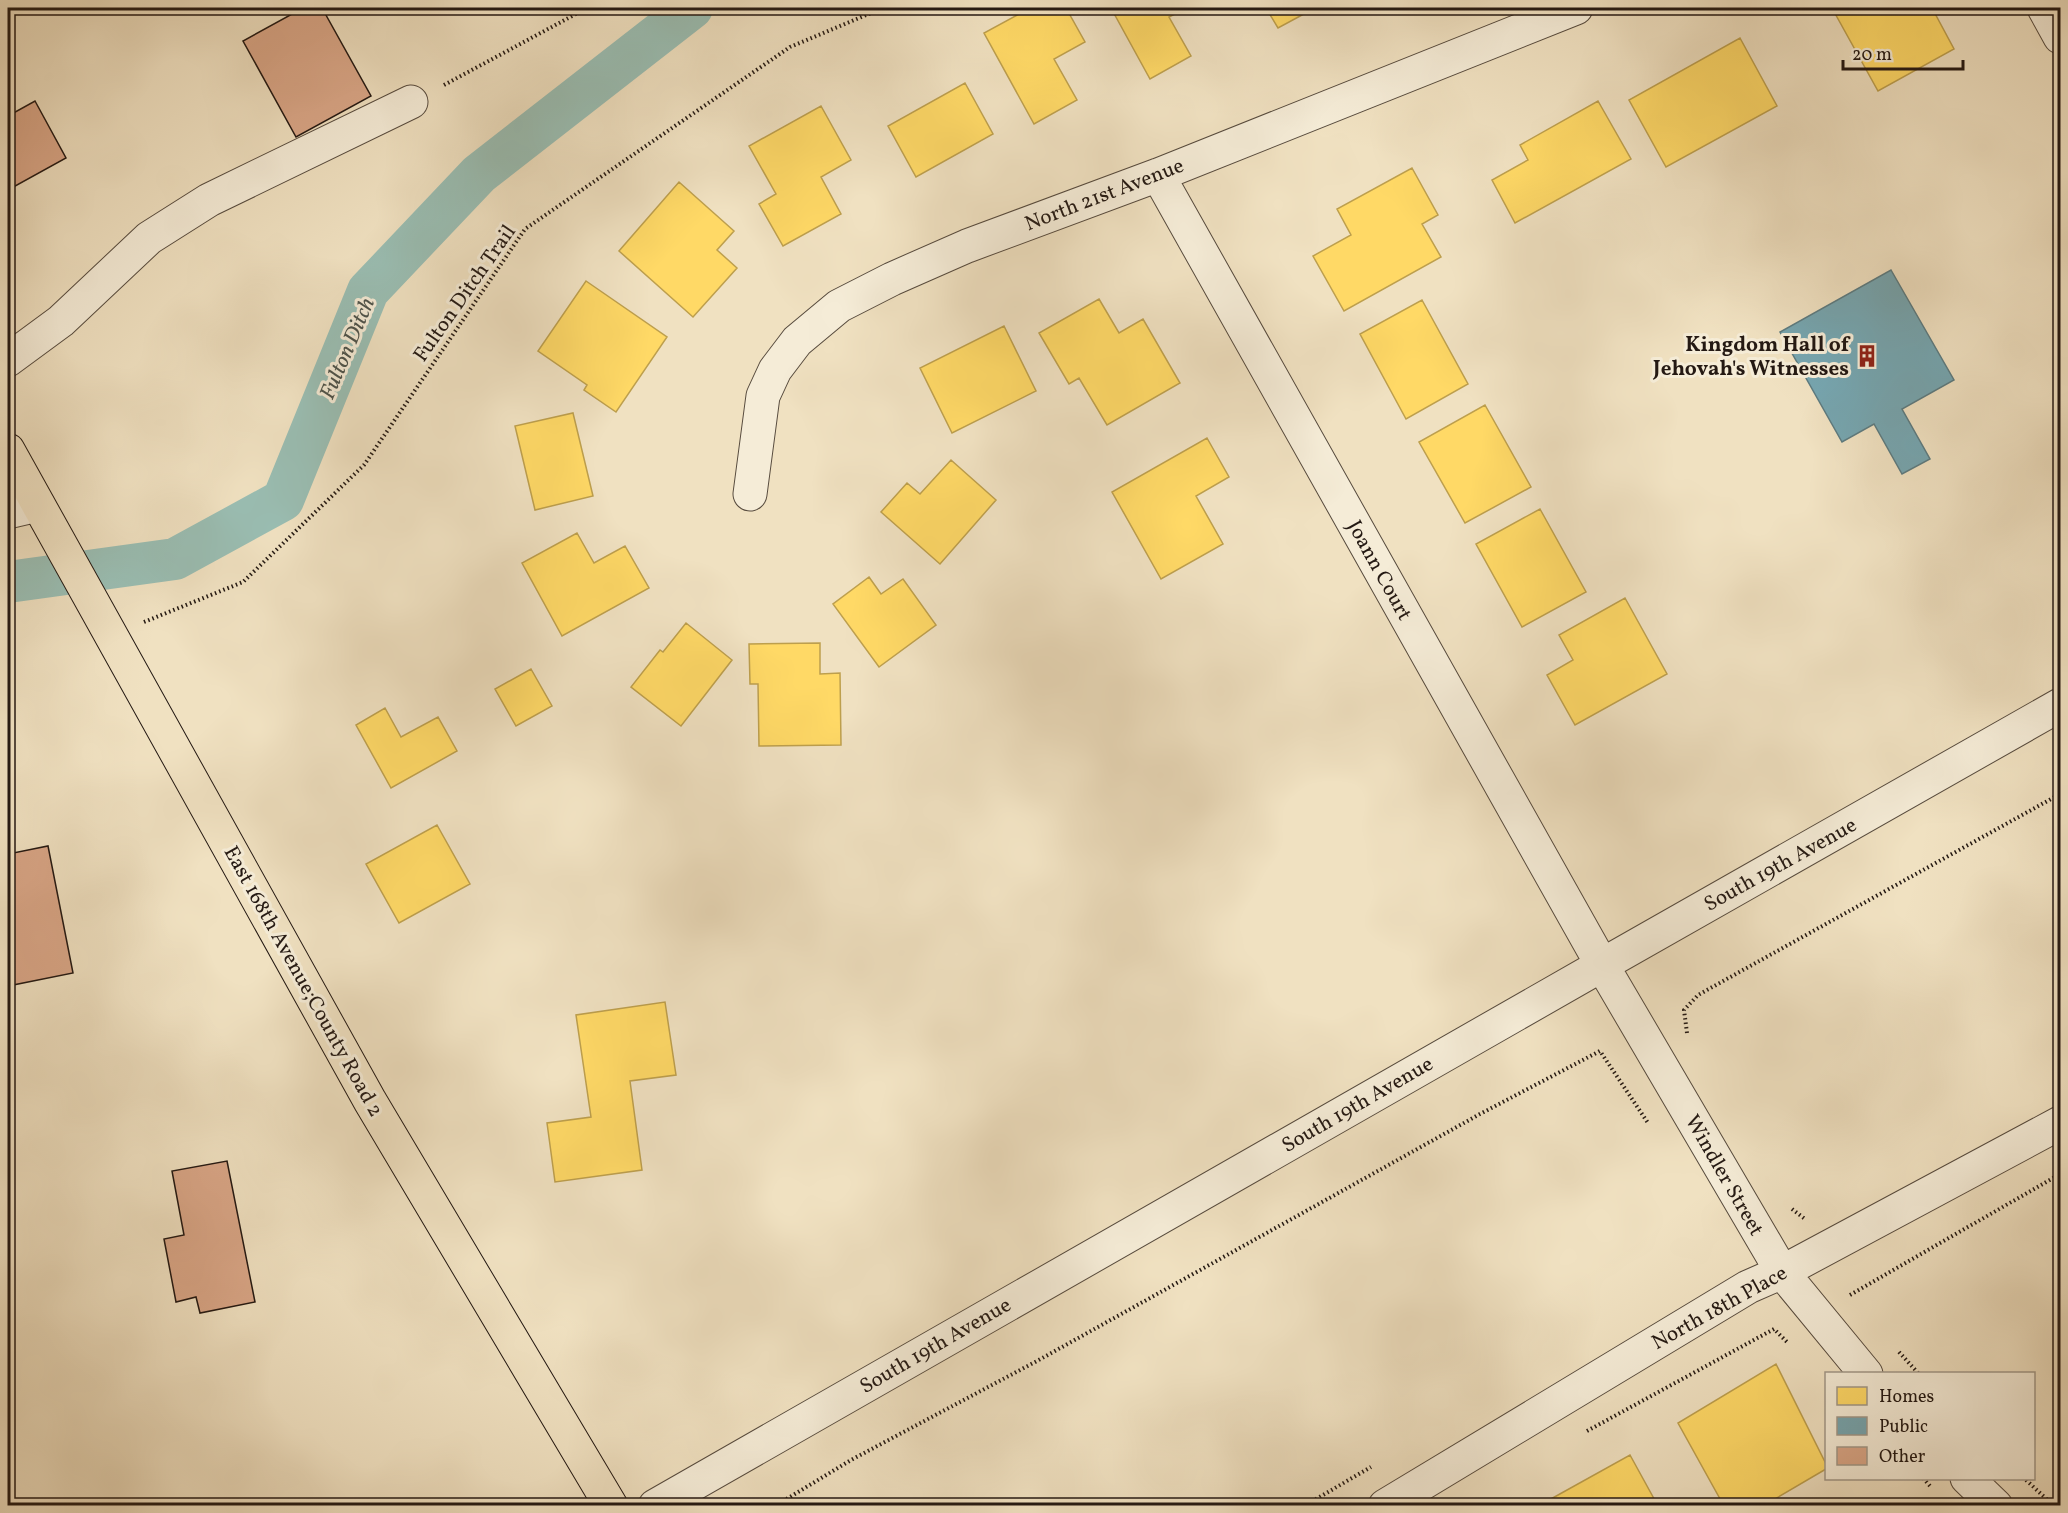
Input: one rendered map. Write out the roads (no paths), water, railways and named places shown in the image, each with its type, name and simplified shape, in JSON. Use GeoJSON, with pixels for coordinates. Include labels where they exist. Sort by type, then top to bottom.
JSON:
{"type":"FeatureCollection","features":[{"type":"Feature","properties":{"kind":"main road","name":"East 168th Avenue;County Road 2"},"geometry":{"type":"LineString","coordinates":[[8,450],[22,509],[60,547],[370,1101],[611,1506]]}},
{"type":"Feature","properties":{"kind":"street","name":"North 21st Avenue"},"geometry":{"type":"LineString","coordinates":[[750,494],[763,396],[775,370],[798,341],[839,306],[892,279],[967,246],[1158,174],[1576,8]]}},
{"type":"Feature","properties":{"kind":"street"},"geometry":{"type":"LineString","coordinates":[[2044,8],[2061,37]]}},
{"type":"Feature","properties":{"kind":"street"},"geometry":{"type":"LineString","coordinates":[[8,360],[62,321],[149,238],[209,201],[411,102]]}},
{"type":"Feature","properties":{"kind":"street","name":"Joann Court"},"geometry":{"type":"LineString","coordinates":[[1158,174],[1602,965]]}},
{"type":"Feature","properties":{"kind":"street","name":"South 19th Avenue"},"geometry":{"type":"LineString","coordinates":[[655,1506],[2061,705]]}},
{"type":"Feature","properties":{"kind":"street","name":"Windler Street"},"geometry":{"type":"LineString","coordinates":[[1602,965],[1782,1272],[1864,1372]]}},
{"type":"Feature","properties":{"kind":"street","name":"North 18th Place"},"geometry":{"type":"LineString","coordinates":[[1385,1506],[1748,1287],[1782,1272],[2061,1123]]}},
{"type":"Feature","properties":{"kind":"street"},"geometry":{"type":"LineString","coordinates":[[1968,1480],[1996,1506]]}},
{"type":"Feature","properties":{"kind":"waterway","name":"Fulton Ditch"},"geometry":{"type":"LineString","coordinates":[[8,582],[175,559],[283,500],[368,291],[479,174],[692,8]]}},
{"type":"Feature","properties":{"kind":"place","name":"Kingdom Hall of Jehovah's Witnesses"},"geometry":{"type":"Point","coordinates":[1867,356]}}]}
